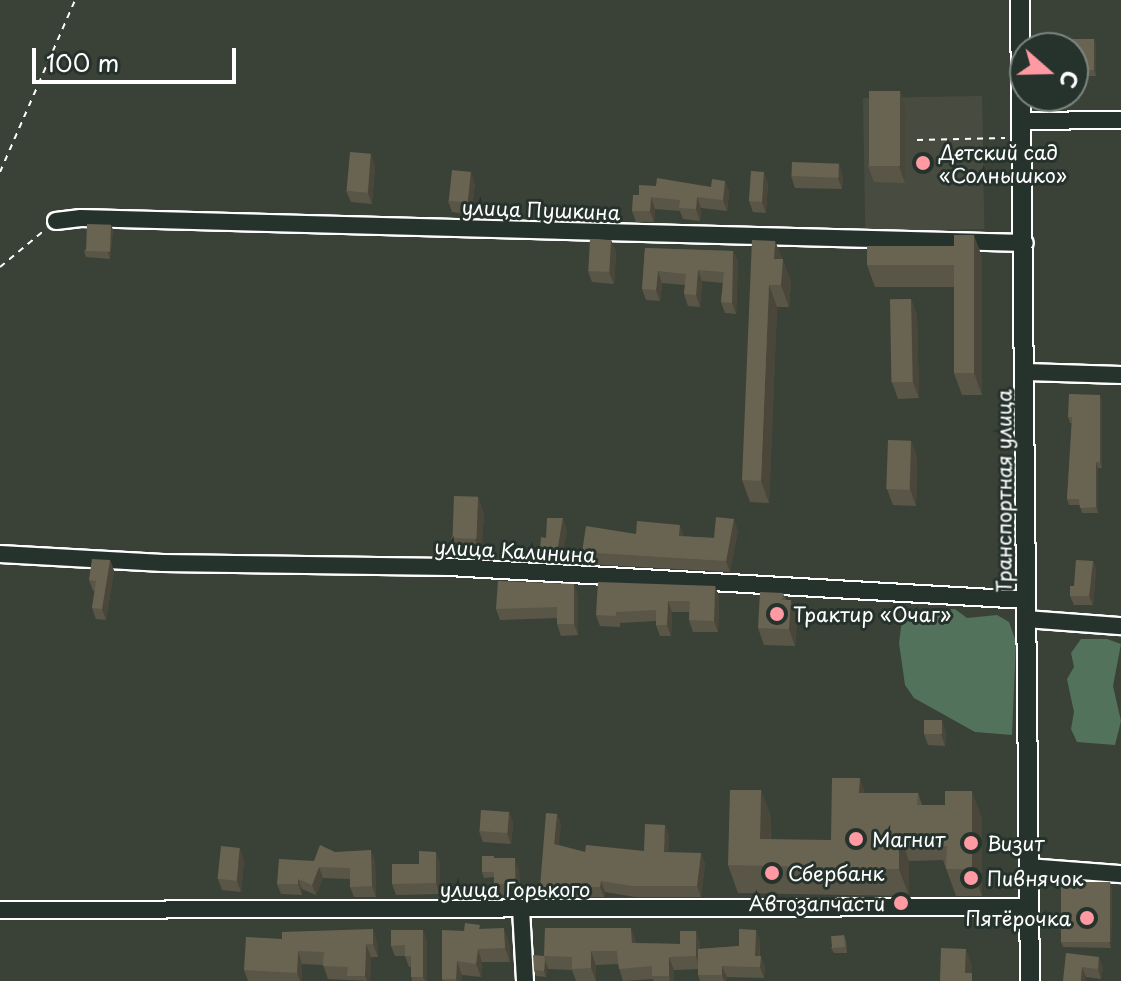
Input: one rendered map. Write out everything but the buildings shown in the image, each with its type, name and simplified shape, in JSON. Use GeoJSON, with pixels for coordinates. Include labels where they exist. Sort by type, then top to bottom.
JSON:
{"type":"FeatureCollection","features":[{"type":"Feature","properties":{"kind":"street","name":"Транспортная улица"},"geometry":{"type":"LineString","coordinates":[[1020,0],[1025,243],[1030,981]]}},
{"type":"Feature","properties":{"kind":"street"},"geometry":{"type":"LineString","coordinates":[[1022,130],[1121,120]]}},
{"type":"Feature","properties":{"kind":"street","name":"улица Пушкина"},"geometry":{"type":"LineString","coordinates":[[56,221],[81,218],[1025,243]]}},
{"type":"Feature","properties":{"kind":"street"},"geometry":{"type":"LineString","coordinates":[[1026,372],[1121,375]]}},
{"type":"Feature","properties":{"kind":"street","name":"улица Калинина"},"geometry":{"type":"LineString","coordinates":[[0,554],[163,563],[449,567],[1027,609],[1121,626]]}},
{"type":"Feature","properties":{"kind":"street"},"geometry":{"type":"LineString","coordinates":[[1029,867],[1121,874]]}},
{"type":"Feature","properties":{"kind":"street","name":"улица Горького"},"geometry":{"type":"LineString","coordinates":[[0,910],[1029,907]]}},
{"type":"Feature","properties":{"kind":"street"},"geometry":{"type":"LineString","coordinates":[[521,909],[525,981]]}},
{"type":"Feature","properties":{"kind":"path"},"geometry":{"type":"LineString","coordinates":[[0,172],[75,0]]}},
{"type":"Feature","properties":{"kind":"path"},"geometry":{"type":"LineString","coordinates":[[917,140],[1022,130]]}},
{"type":"Feature","properties":{"kind":"path"},"geometry":{"type":"LineString","coordinates":[[0,267],[56,221]]}},
{"type":"Feature","properties":{"kind":"shaded area","name":"Детский сад «Солнышко»"},"geometry":{"type":"Polygon","coordinates":[[[982,96],[984,229],[865,231],[863,98],[982,96]]]}},
{"type":"Feature","properties":{"kind":"green space"},"geometry":{"type":"Polygon","coordinates":[[[955,609],[967,618],[997,615],[1009,622],[1016,642],[1012,735],[975,732],[914,698],[905,685],[899,643],[902,620],[908,615],[925,620],[940,610],[955,609]]]}},
{"type":"Feature","properties":{"kind":"green space"},"geometry":{"type":"Polygon","coordinates":[[[1081,639],[1107,639],[1121,644],[1113,686],[1121,721],[1115,745],[1077,742],[1071,729],[1074,712],[1067,679],[1074,667],[1071,653],[1081,639]]]}},
{"type":"Feature","properties":{"kind":"place","name":"Детский сад «Солнышко»"},"geometry":{"type":"Point","coordinates":[923,163]}},
{"type":"Feature","properties":{"kind":"place","name":"Трактир «Очаг»"},"geometry":{"type":"Point","coordinates":[777,614]}},
{"type":"Feature","properties":{"kind":"place","name":"Магнит"},"geometry":{"type":"Point","coordinates":[856,839]}},
{"type":"Feature","properties":{"kind":"place","name":"Визит"},"geometry":{"type":"Point","coordinates":[971,843]}},
{"type":"Feature","properties":{"kind":"place","name":"Сбербанк"},"geometry":{"type":"Point","coordinates":[772,873]}},
{"type":"Feature","properties":{"kind":"place","name":"Пивнячок"},"geometry":{"type":"Point","coordinates":[971,878]}},
{"type":"Feature","properties":{"kind":"place","name":"Автозапчасти"},"geometry":{"type":"Point","coordinates":[901,903]}},
{"type":"Feature","properties":{"kind":"place","name":"Пятёрочка"},"geometry":{"type":"Point","coordinates":[1087,918]}}]}
